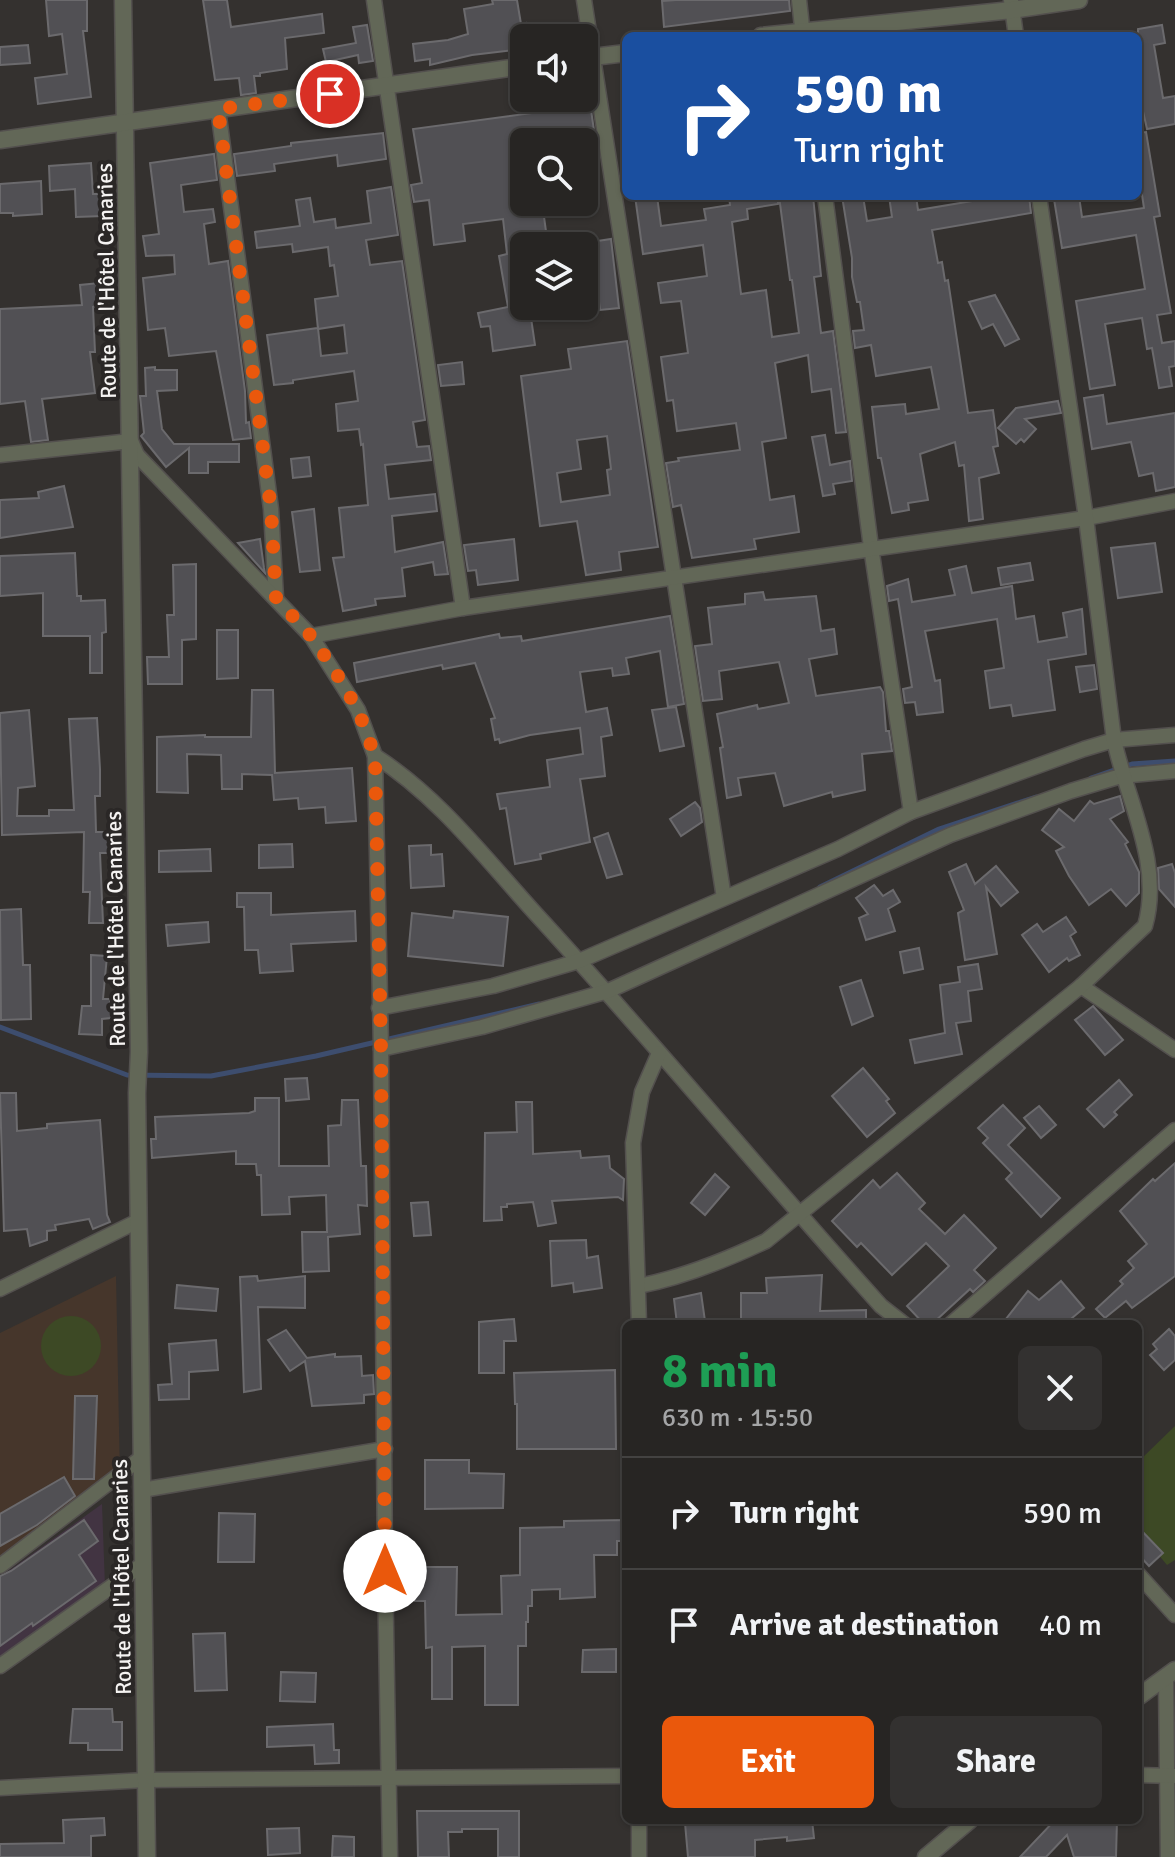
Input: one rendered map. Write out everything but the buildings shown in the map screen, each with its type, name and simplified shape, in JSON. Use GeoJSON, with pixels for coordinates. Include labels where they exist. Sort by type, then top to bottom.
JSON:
{"type":"FeatureCollection","features":[{"type":"Feature","properties":{"kind":"street","name":"Route de l'Hôtel Canaries"},"geometry":{"type":"LineString","coordinates":[[123,0],[139,1052],[138,1221],[147,1857]]}},
{"type":"Feature","properties":{"kind":"street"},"geometry":{"type":"LineString","coordinates":[[374,0],[463,608]]}},
{"type":"Feature","properties":{"kind":"street"},"geometry":{"type":"LineString","coordinates":[[584,0],[586,24]]}},
{"type":"Feature","properties":{"kind":"street"},"geometry":{"type":"LineString","coordinates":[[799,0],[803,32]]}},
{"type":"Feature","properties":{"kind":"street"},"geometry":{"type":"LineString","coordinates":[[810,32],[1011,5],[1079,0]]}},
{"type":"Feature","properties":{"kind":"street"},"geometry":{"type":"LineString","coordinates":[[1011,5],[1015,32]]}},
{"type":"Feature","properties":{"kind":"street"},"geometry":{"type":"LineString","coordinates":[[598,56],[622,53]]}},
{"type":"Feature","properties":{"kind":"street"},"geometry":{"type":"LineString","coordinates":[[0,140],[510,68]]}},
{"type":"Feature","properties":{"kind":"street"},"geometry":{"type":"LineString","coordinates":[[218,109],[271,509],[276,598]]}},
{"type":"Feature","properties":{"kind":"street"},"geometry":{"type":"LineString","coordinates":[[597,112],[675,578],[724,898]]}},
{"type":"Feature","properties":{"kind":"street"},"geometry":{"type":"LineString","coordinates":[[826,200],[871,547],[911,812]]}},
{"type":"Feature","properties":{"kind":"street"},"geometry":{"type":"LineString","coordinates":[[639,1286],[678,1278],[766,1241],[1081,986],[1145,926],[1150,879],[1143,837],[1121,776],[1114,740],[1086,518],[1040,200]]}},
{"type":"Feature","properties":{"kind":"street"},"geometry":{"type":"LineString","coordinates":[[0,455],[131,441],[137,455],[311,636],[358,710],[375,756],[390,1857]]}},
{"type":"Feature","properties":{"kind":"street"},"geometry":{"type":"LineString","coordinates":[[311,636],[463,608],[1086,518],[1175,501]]}},
{"type":"Feature","properties":{"kind":"street"},"geometry":{"type":"LineString","coordinates":[[379,1008],[493,986],[579,961],[838,849],[911,812],[1114,740],[1175,735]]}},
{"type":"Feature","properties":{"kind":"street"},"geometry":{"type":"LineString","coordinates":[[375,756],[420,788],[608,991],[881,1306],[899,1320]]}},
{"type":"Feature","properties":{"kind":"street"},"geometry":{"type":"LineString","coordinates":[[381,1049],[482,1027],[608,991],[950,835],[1121,776],[1175,771]]}},
{"type":"Feature","properties":{"kind":"street"},"geometry":{"type":"LineString","coordinates":[[1081,986],[1175,1050]]}},
{"type":"Feature","properties":{"kind":"street"},"geometry":{"type":"LineString","coordinates":[[639,1320],[633,1143],[642,1092],[659,1053]]}},
{"type":"Feature","properties":{"kind":"street"},"geometry":{"type":"LineString","coordinates":[[956,1320],[1175,1130]]}},
{"type":"Feature","properties":{"kind":"street"},"geometry":{"type":"LineString","coordinates":[[0,1289],[138,1221]]}},
{"type":"Feature","properties":{"kind":"street"},"geometry":{"type":"LineString","coordinates":[[881,1306],[881,1320]]}},
{"type":"Feature","properties":{"kind":"street"},"geometry":{"type":"LineString","coordinates":[[142,1490],[385,1449]]}},
{"type":"Feature","properties":{"kind":"street"},"geometry":{"type":"LineString","coordinates":[[0,1566],[141,1458]]}},
{"type":"Feature","properties":{"kind":"street"},"geometry":{"type":"LineString","coordinates":[[0,1666],[143,1564]]}},
{"type":"Feature","properties":{"kind":"street"},"geometry":{"type":"LineString","coordinates":[[1142,1578],[1175,1615]]}},
{"type":"Feature","properties":{"kind":"street"},"geometry":{"type":"LineString","coordinates":[[1142,1694],[1170,1674]]}},
{"type":"Feature","properties":{"kind":"street"},"geometry":{"type":"LineString","coordinates":[[1168,1857],[1170,1674]]}},
{"type":"Feature","properties":{"kind":"street"},"geometry":{"type":"LineString","coordinates":[[1142,1775],[1171,1776]]}},
{"type":"Feature","properties":{"kind":"street"},"geometry":{"type":"LineString","coordinates":[[0,1788],[146,1780],[622,1776]]}},
{"type":"Feature","properties":{"kind":"street"},"geometry":{"type":"LineString","coordinates":[[639,1824],[639,1857]]}},
{"type":"Feature","properties":{"kind":"street"},"geometry":{"type":"LineString","coordinates":[[926,1857],[965,1824]]}},
{"type":"Feature","properties":{"kind":"shaded area"},"geometry":{"type":"Polygon","coordinates":[[[116,1276],[120,1479],[0,1563],[0,1333],[116,1276]]]}},
{"type":"Feature","properties":{"kind":"shaded area"},"geometry":{"type":"Polygon","coordinates":[[[102,1504],[105,1586],[0,1658],[0,1577],[102,1504]]]}},
{"type":"Feature","properties":{"kind":"green space"},"geometry":{"type":"Polygon","coordinates":[[[71,1316],[83,1318],[92,1325],[99,1334],[99,1358],[92,1367],[83,1374],[71,1376],[59,1374],[50,1367],[43,1358],[41,1346],[43,1334],[50,1325],[59,1318],[71,1316]]]}},
{"type":"Feature","properties":{"kind":"green space"},"geometry":{"type":"Polygon","coordinates":[[[1175,1426],[1175,1560],[1167,1565],[1142,1535],[1142,1458],[1175,1426]]]}},
{"type":"Feature","properties":{"kind":"waterway"},"geometry":{"type":"LineString","coordinates":[[1091,778],[1132,764],[1175,761]]}},
{"type":"Feature","properties":{"kind":"waterway"},"geometry":{"type":"LineString","coordinates":[[820,887],[939,829],[1036,797]]}},
{"type":"Feature","properties":{"kind":"waterway"},"geometry":{"type":"LineString","coordinates":[[0,1027],[127,1075],[211,1076],[316,1056],[539,1004]]}},
{"type":"Feature","properties":{"kind":"route"},"geometry":{"type":"LineString","coordinates":[[330,94],[218,109],[271,509],[276,598],[311,636],[335,671],[358,710],[375,756],[381,1049],[385,1571]]}}]}
